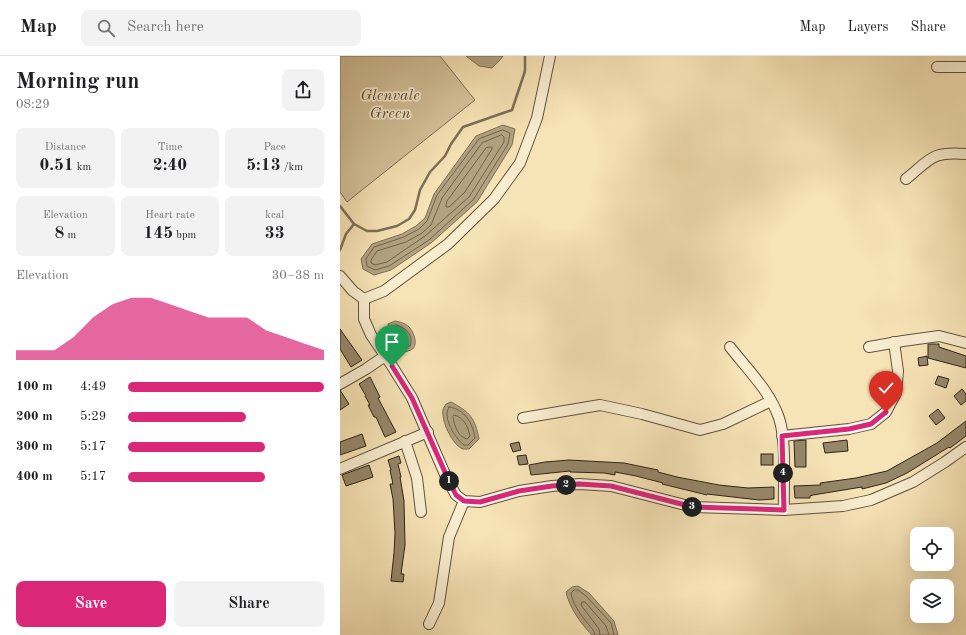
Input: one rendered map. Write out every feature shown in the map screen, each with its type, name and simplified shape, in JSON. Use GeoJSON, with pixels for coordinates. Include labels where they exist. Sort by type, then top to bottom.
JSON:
{"type":"FeatureCollection","features":[{"type":"Feature","properties":{"kind":"street"},"geometry":{"type":"LineString","coordinates":[[364,299],[384,291],[448,244],[494,199],[520,163],[537,118],[550,56]]}},
{"type":"Feature","properties":{"kind":"street"},"geometry":{"type":"LineString","coordinates":[[937,67],[963,67]]}},
{"type":"Feature","properties":{"kind":"street"},"geometry":{"type":"LineString","coordinates":[[906,179],[927,160],[941,153],[966,154]]}},
{"type":"Feature","properties":{"kind":"street"},"geometry":{"type":"LineString","coordinates":[[340,276],[353,291],[364,299]]}},
{"type":"Feature","properties":{"kind":"street"},"geometry":{"type":"LineString","coordinates":[[364,299],[364,319],[371,335],[412,398],[456,495],[464,501],[480,502],[519,491],[579,484],[611,486],[693,507],[784,510],[843,506],[871,500],[913,482],[966,447]]}},
{"type":"Feature","properties":{"kind":"street"},"geometry":{"type":"LineString","coordinates":[[868,347],[939,336],[966,343]]}},
{"type":"Feature","properties":{"kind":"street"},"geometry":{"type":"LineString","coordinates":[[782,436],[849,429],[871,424],[886,412],[896,393],[898,371],[894,342]]}},
{"type":"Feature","properties":{"kind":"street"},"geometry":{"type":"LineString","coordinates":[[730,347],[771,400],[779,418],[782,436],[784,510]]}},
{"type":"Feature","properties":{"kind":"street"},"geometry":{"type":"LineString","coordinates":[[340,384],[385,356]]}},
{"type":"Feature","properties":{"kind":"street"},"geometry":{"type":"LineString","coordinates":[[523,418],[600,405],[642,414],[700,430],[723,424],[771,400]]}},
{"type":"Feature","properties":{"kind":"street"},"geometry":{"type":"LineString","coordinates":[[340,469],[428,432]]}},
{"type":"Feature","properties":{"kind":"street"},"geometry":{"type":"LineString","coordinates":[[405,441],[417,478],[420,512]]}},
{"type":"Feature","properties":{"kind":"street"},"geometry":{"type":"LineString","coordinates":[[429,624],[439,603],[449,537],[464,501]]}},
{"type":"Feature","properties":{"kind":"green space","name":"Glenvale Green"},"geometry":{"type":"Polygon","coordinates":[[[340,56],[440,56],[475,100],[347,202],[340,192],[340,56]]]}},
{"type":"Feature","properties":{"kind":"water"},"geometry":{"type":"Polygon","coordinates":[[[466,56],[503,56],[492,68],[479,66],[466,56]]]}},
{"type":"Feature","properties":{"kind":"water"},"geometry":{"type":"Polygon","coordinates":[[[503,125],[515,129],[512,145],[477,202],[431,243],[391,270],[374,275],[363,269],[361,259],[372,244],[402,234],[416,226],[425,218],[434,194],[476,136],[503,125]]]}},
{"type":"Feature","properties":{"kind":"water"},"geometry":{"type":"Polygon","coordinates":[[[395,321],[406,325],[413,332],[415,345],[411,350],[405,352],[395,343],[391,336],[388,324],[395,321]]]}},
{"type":"Feature","properties":{"kind":"water"},"geometry":{"type":"Polygon","coordinates":[[[451,402],[471,416],[476,426],[479,439],[469,449],[459,447],[448,432],[444,420],[443,409],[446,404],[451,402]]]}},
{"type":"Feature","properties":{"kind":"water"},"geometry":{"type":"Polygon","coordinates":[[[578,586],[589,593],[614,621],[618,635],[592,635],[584,626],[576,615],[566,592],[572,587],[578,586]]]}},
{"type":"Feature","properties":{"kind":"building"},"geometry":{"type":"Polygon","coordinates":[[[340,329],[362,360],[351,367],[340,349],[340,329]]]}},
{"type":"Feature","properties":{"kind":"building"},"geometry":{"type":"Polygon","coordinates":[[[928,344],[939,344],[939,347],[966,356],[966,368],[928,358],[928,344]]]}},
{"type":"Feature","properties":{"kind":"building"},"geometry":{"type":"Polygon","coordinates":[[[927,356],[928,365],[919,366],[918,358],[927,356]]]}},
{"type":"Feature","properties":{"kind":"building"},"geometry":{"type":"Polygon","coordinates":[[[938,376],[949,379],[946,388],[935,384],[938,376]]]}},
{"type":"Feature","properties":{"kind":"building"},"geometry":{"type":"Polygon","coordinates":[[[370,377],[380,397],[378,398],[396,432],[385,437],[359,384],[370,377]]]}},
{"type":"Feature","properties":{"kind":"building"},"geometry":{"type":"Polygon","coordinates":[[[962,389],[966,394],[966,401],[961,405],[954,396],[962,389]]]}},
{"type":"Feature","properties":{"kind":"building"},"geometry":{"type":"Polygon","coordinates":[[[340,390],[349,404],[340,410],[340,390]]]}},
{"type":"Feature","properties":{"kind":"building"},"geometry":{"type":"Polygon","coordinates":[[[938,409],[945,418],[936,425],[929,416],[938,409]]]}},
{"type":"Feature","properties":{"kind":"building"},"geometry":{"type":"Polygon","coordinates":[[[966,421],[966,436],[950,448],[949,447],[907,473],[886,483],[862,489],[862,487],[813,495],[810,496],[810,498],[795,498],[794,486],[821,485],[820,483],[856,478],[887,471],[937,443],[966,421]]]}},
{"type":"Feature","properties":{"kind":"building"},"geometry":{"type":"Polygon","coordinates":[[[362,434],[366,446],[340,455],[340,442],[362,434]]]}},
{"type":"Feature","properties":{"kind":"building"},"geometry":{"type":"Polygon","coordinates":[[[806,440],[806,467],[795,467],[794,441],[806,440]]]}},
{"type":"Feature","properties":{"kind":"building"},"geometry":{"type":"Polygon","coordinates":[[[847,440],[848,451],[825,453],[823,443],[847,440]]]}},
{"type":"Feature","properties":{"kind":"building"},"geometry":{"type":"Polygon","coordinates":[[[519,442],[521,450],[513,452],[510,444],[519,442]]]}},
{"type":"Feature","properties":{"kind":"building"},"geometry":{"type":"Polygon","coordinates":[[[761,454],[773,454],[773,465],[761,465],[761,454]]]}},
{"type":"Feature","properties":{"kind":"building"},"geometry":{"type":"Polygon","coordinates":[[[526,455],[528,464],[519,465],[517,456],[526,455]]]}},
{"type":"Feature","properties":{"kind":"building"},"geometry":{"type":"Polygon","coordinates":[[[399,456],[401,463],[398,464],[404,501],[405,545],[401,574],[404,574],[403,582],[391,581],[395,533],[393,499],[390,484],[393,484],[388,460],[399,456]]]}},
{"type":"Feature","properties":{"kind":"building"},"geometry":{"type":"Polygon","coordinates":[[[569,460],[624,463],[658,470],[658,472],[677,477],[719,485],[748,488],[774,487],[774,499],[759,500],[707,495],[636,476],[615,472],[615,475],[570,471],[531,475],[529,465],[569,460]]]}},
{"type":"Feature","properties":{"kind":"building"},"geometry":{"type":"Polygon","coordinates":[[[369,465],[373,477],[346,486],[342,475],[369,465]]]}},
{"type":"Feature","properties":{"kind":"waterway"},"geometry":{"type":"LineString","coordinates":[[340,206],[354,224],[367,231],[377,231],[397,226],[409,219],[415,210],[420,190],[430,172],[445,156],[451,144],[463,127],[512,110],[525,71],[525,56]]}},
{"type":"Feature","properties":{"kind":"waterway"},"geometry":{"type":"LineString","coordinates":[[340,250],[346,234],[354,224]]}},
{"type":"Feature","properties":{"kind":"route"},"geometry":{"type":"LineString","coordinates":[[392,366],[412,398],[456,495],[464,501],[480,502],[519,491],[579,484],[611,486],[693,507],[784,510],[782,436],[849,429],[871,424],[886,412]]}}]}
